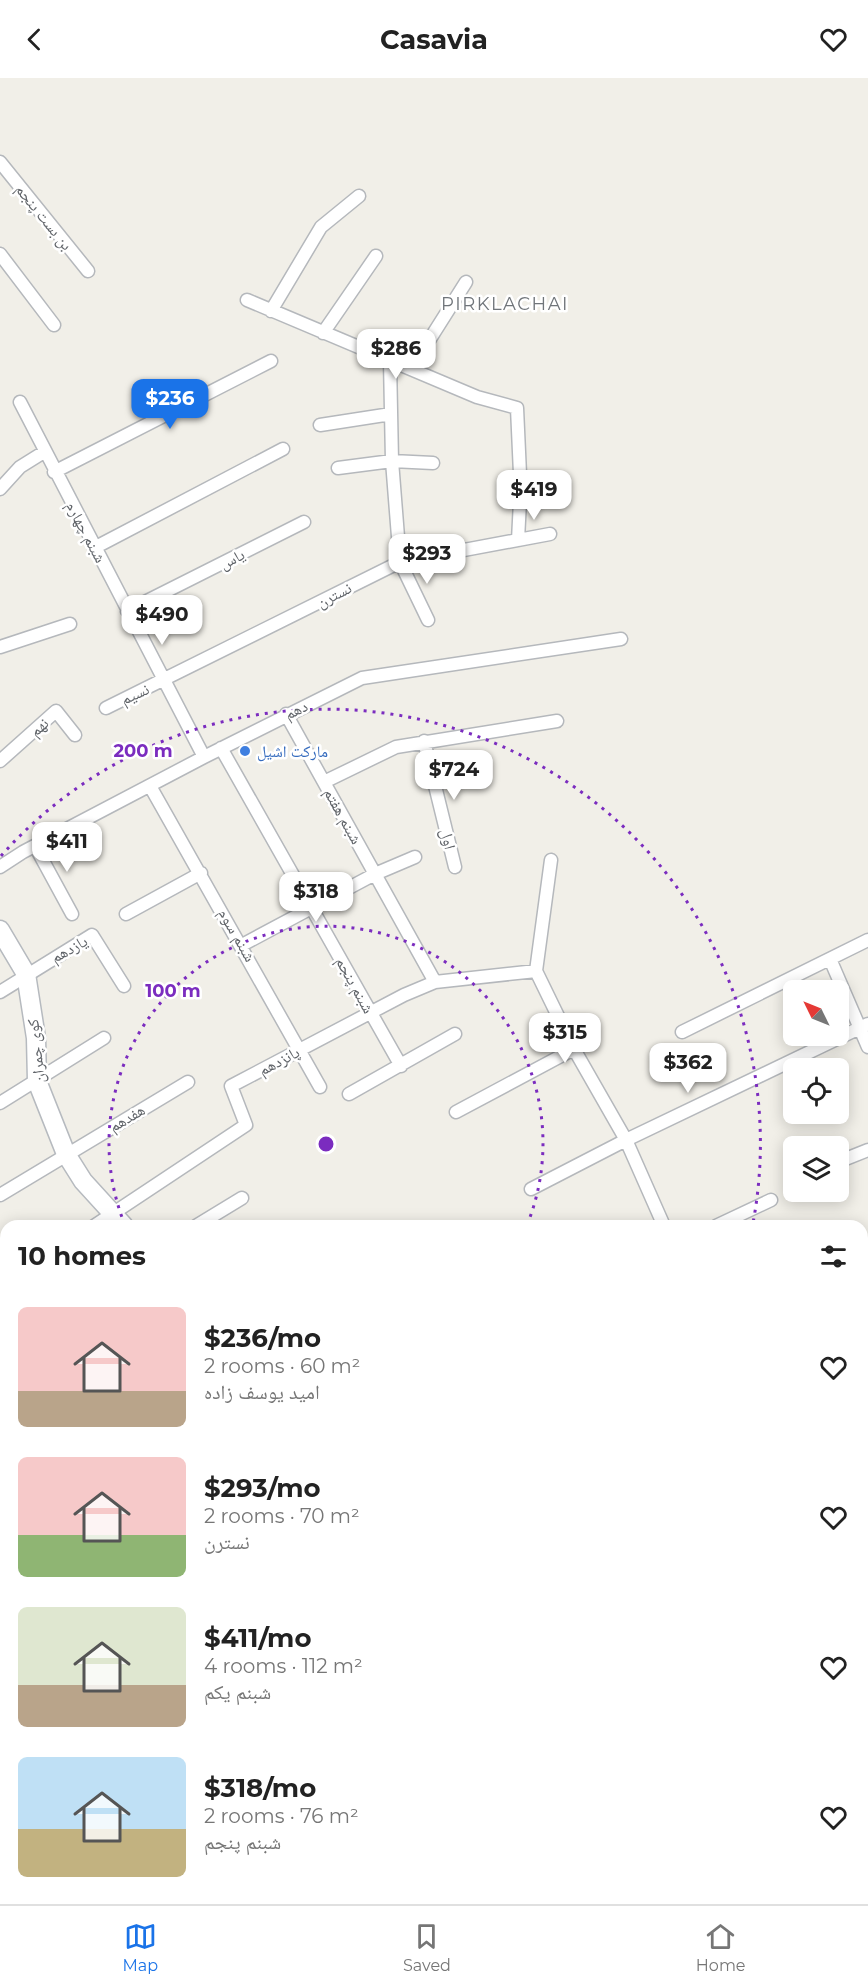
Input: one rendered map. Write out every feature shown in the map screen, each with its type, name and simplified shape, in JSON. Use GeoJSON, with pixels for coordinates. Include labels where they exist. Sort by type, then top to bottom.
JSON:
{"type":"FeatureCollection","features":[{"type":"Feature","properties":{"kind":"main road","name":"کوی چمران"},"geometry":{"type":"LineString","coordinates":[[0,930],[26,974],[36,1038],[37,1081],[66,1154],[83,1181],[118,1219]]}},
{"type":"Feature","properties":{"kind":"street","name":"بن بست پنجم"},"geometry":{"type":"LineString","coordinates":[[0,162],[88,272]]}},
{"type":"Feature","properties":{"kind":"street"},"geometry":{"type":"LineString","coordinates":[[271,310],[321,227],[359,196]]}},
{"type":"Feature","properties":{"kind":"street"},"geometry":{"type":"LineString","coordinates":[[0,254],[54,325]]}},
{"type":"Feature","properties":{"kind":"street"},"geometry":{"type":"LineString","coordinates":[[323,333],[376,256]]}},
{"type":"Feature","properties":{"kind":"street"},"geometry":{"type":"LineString","coordinates":[[411,369],[466,282]]}},
{"type":"Feature","properties":{"kind":"street"},"geometry":{"type":"LineString","coordinates":[[247,300],[477,397],[517,408],[520,474]]}},
{"type":"Feature","properties":{"kind":"street"},"geometry":{"type":"LineString","coordinates":[[390,361],[392,461],[399,562],[428,620]]}},
{"type":"Feature","properties":{"kind":"street"},"geometry":{"type":"LineString","coordinates":[[54,472],[271,362]]}},
{"type":"Feature","properties":{"kind":"street","name":"شبنم چهارم"},"geometry":{"type":"LineString","coordinates":[[21,402],[54,472],[204,757]]}},
{"type":"Feature","properties":{"kind":"street"},"geometry":{"type":"LineString","coordinates":[[320,425],[391,414]]}},
{"type":"Feature","properties":{"kind":"street"},"geometry":{"type":"LineString","coordinates":[[94,548],[283,449]]}},
{"type":"Feature","properties":{"kind":"street"},"geometry":{"type":"LineString","coordinates":[[0,489],[20,467],[44,452]]}},
{"type":"Feature","properties":{"kind":"street"},"geometry":{"type":"LineString","coordinates":[[338,468],[392,461],[433,463]]}},
{"type":"Feature","properties":{"kind":"street"},"geometry":{"type":"LineString","coordinates":[[518,540],[520,501]]}},
{"type":"Feature","properties":{"kind":"street","name":"یاس"},"geometry":{"type":"LineString","coordinates":[[127,611],[304,522]]}},
{"type":"Feature","properties":{"kind":"street","name":"نسترن"},"geometry":{"type":"LineString","coordinates":[[164,681],[399,562],[550,534]]}},
{"type":"Feature","properties":{"kind":"street"},"geometry":{"type":"LineString","coordinates":[[0,647],[70,624]]}},
{"type":"Feature","properties":{"kind":"street","name":"دهم"},"geometry":{"type":"LineString","coordinates":[[0,867],[35,846],[286,714],[362,678],[621,639]]}},
{"type":"Feature","properties":{"kind":"street","name":"نسیم"},"geometry":{"type":"LineString","coordinates":[[106,708],[164,681]]}},
{"type":"Feature","properties":{"kind":"street","name":"نهم"},"geometry":{"type":"LineString","coordinates":[[0,761],[56,711],[75,735]]}},
{"type":"Feature","properties":{"kind":"street","name":"شبنم هفتم"},"geometry":{"type":"LineString","coordinates":[[286,714],[435,982]]}},
{"type":"Feature","properties":{"kind":"street"},"geometry":{"type":"LineString","coordinates":[[324,782],[396,747],[557,721]]}},
{"type":"Feature","properties":{"kind":"street","name":"اول"},"geometry":{"type":"LineString","coordinates":[[424,741],[455,867]]}},
{"type":"Feature","properties":{"kind":"street","name":"شبنم پنجم"},"geometry":{"type":"LineString","coordinates":[[221,748],[400,1066]]}},
{"type":"Feature","properties":{"kind":"street","name":"شبنم سوم"},"geometry":{"type":"LineString","coordinates":[[150,786],[242,945],[320,1087]]}},
{"type":"Feature","properties":{"kind":"street"},"geometry":{"type":"LineString","coordinates":[[35,846],[72,914]]}},
{"type":"Feature","properties":{"kind":"street"},"geometry":{"type":"LineString","coordinates":[[242,945],[375,874],[414,856]]}},
{"type":"Feature","properties":{"kind":"street"},"geometry":{"type":"LineString","coordinates":[[551,860],[536,971],[574,1048],[626,1140],[661,1220]]}},
{"type":"Feature","properties":{"kind":"street"},"geometry":{"type":"LineString","coordinates":[[126,914],[201,873]]}},
{"type":"Feature","properties":{"kind":"street","name":"یازدهم"},"geometry":{"type":"LineString","coordinates":[[26,974],[92,935],[124,986]]}},
{"type":"Feature","properties":{"kind":"street"},"geometry":{"type":"LineString","coordinates":[[682,1032],[868,940]]}},
{"type":"Feature","properties":{"kind":"street"},"geometry":{"type":"LineString","coordinates":[[830,959],[864,1026],[868,1047]]}},
{"type":"Feature","properties":{"kind":"street","name":"پانزدهم"},"geometry":{"type":"LineString","coordinates":[[118,1219],[246,1125],[231,1086],[370,1012],[435,982],[536,971]]}},
{"type":"Feature","properties":{"kind":"street"},"geometry":{"type":"LineString","coordinates":[[0,992],[26,974]]}},
{"type":"Feature","properties":{"kind":"street"},"geometry":{"type":"LineString","coordinates":[[531,1189],[626,1140],[864,1026]]}},
{"type":"Feature","properties":{"kind":"street"},"geometry":{"type":"LineString","coordinates":[[349,1094],[455,1035]]}},
{"type":"Feature","properties":{"kind":"street"},"geometry":{"type":"LineString","coordinates":[[0,1103],[104,1038]]}},
{"type":"Feature","properties":{"kind":"street"},"geometry":{"type":"LineString","coordinates":[[456,1112],[574,1048]]}},
{"type":"Feature","properties":{"kind":"street","name":"هفدهم"},"geometry":{"type":"LineString","coordinates":[[0,1195],[188,1082]]}},
{"type":"Feature","properties":{"kind":"street"},"geometry":{"type":"LineString","coordinates":[[849,1158],[868,1150]]}},
{"type":"Feature","properties":{"kind":"street"},"geometry":{"type":"LineString","coordinates":[[206,1220],[242,1198]]}},
{"type":"Feature","properties":{"kind":"street"},"geometry":{"type":"LineString","coordinates":[[729,1220],[771,1200]]}},
{"type":"Feature","properties":{"kind":"place","name":"مارکت اشیل"},"geometry":{"type":"Point","coordinates":[245,751]}},
{"type":"Feature","properties":{"kind":"district","name":"PIRKLACHAI"},"geometry":{"type":"Point","coordinates":[505,304]}}]}
